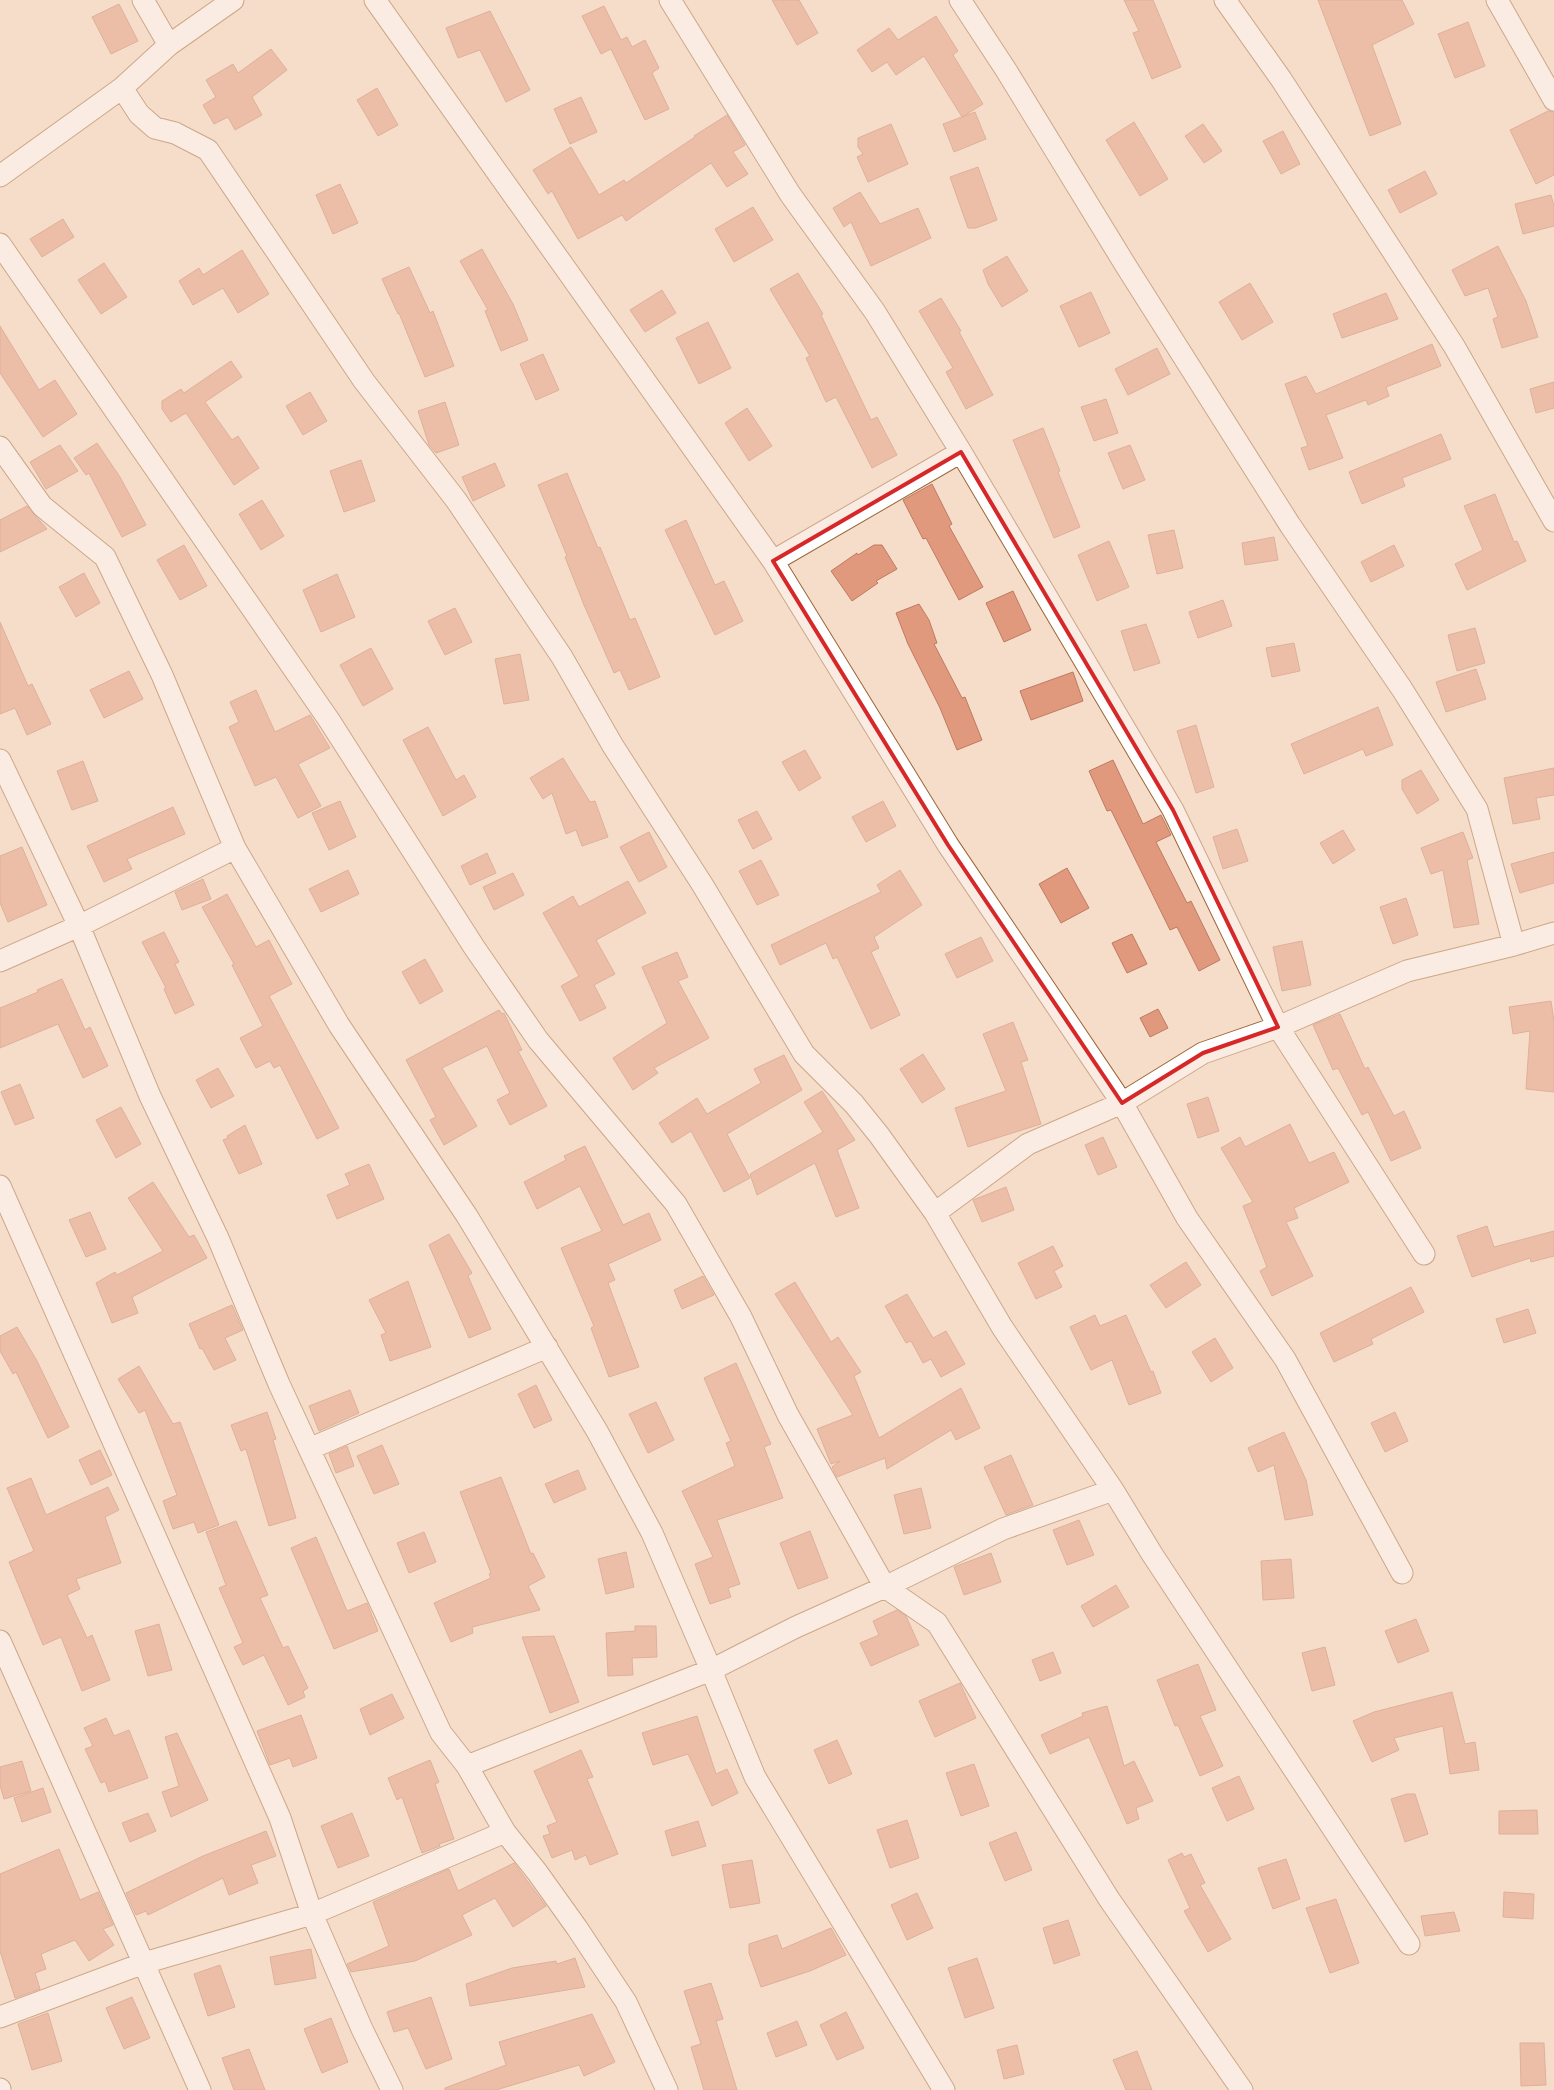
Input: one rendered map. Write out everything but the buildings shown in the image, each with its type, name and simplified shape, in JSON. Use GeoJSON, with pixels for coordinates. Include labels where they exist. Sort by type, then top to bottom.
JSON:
{"type":"FeatureCollection","features":[{"type":"Feature","properties":{"kind":"street"},"geometry":{"type":"LineString","coordinates":[[143,0],[169,45]]}},
{"type":"Feature","properties":{"kind":"street"},"geometry":{"type":"LineString","coordinates":[[0,176],[122,88],[169,45],[233,0]]}},
{"type":"Feature","properties":{"kind":"street"},"geometry":{"type":"LineString","coordinates":[[375,0],[773,562],[948,845],[1122,1103],[1187,1218],[1286,1359],[1402,1573]]}},
{"type":"Feature","properties":{"kind":"street"},"geometry":{"type":"LineString","coordinates":[[670,0],[790,194],[875,312],[961,452],[1174,810],[1278,1027],[1424,1254]]}},
{"type":"Feature","properties":{"kind":"street"},"geometry":{"type":"LineString","coordinates":[[960,0],[1006,70],[1126,266],[1279,508],[1402,689],[1477,809],[1514,945]]}},
{"type":"Feature","properties":{"kind":"street"},"geometry":{"type":"LineString","coordinates":[[1225,0],[1281,79],[1454,346],[1554,521]]}},
{"type":"Feature","properties":{"kind":"street"},"geometry":{"type":"LineString","coordinates":[[1497,0],[1554,100]]}},
{"type":"Feature","properties":{"kind":"street"},"geometry":{"type":"LineString","coordinates":[[122,88],[139,114],[155,128],[175,132],[208,150],[364,381],[456,500],[562,657],[613,746],[702,884],[804,1054],[860,1112],[935,1213],[1002,1327],[1113,1490],[1152,1554],[1409,1944]]}},
{"type":"Feature","properties":{"kind":"street"},"geometry":{"type":"LineString","coordinates":[[0,244],[329,720],[474,947],[533,1032],[676,1204],[741,1317],[788,1415],[886,1587],[937,1623],[1109,1899],[1242,2090]]}},
{"type":"Feature","properties":{"kind":"street"},"geometry":{"type":"LineString","coordinates":[[0,447],[42,506],[105,557],[162,675],[234,848],[339,1025],[467,1216],[598,1431],[652,1533],[755,1777],[944,2090]]}},
{"type":"Feature","properties":{"kind":"street"},"geometry":{"type":"LineString","coordinates":[[773,562],[961,452]]}},
{"type":"Feature","properties":{"kind":"street"},"geometry":{"type":"LineString","coordinates":[[0,760],[79,926],[150,1096],[218,1238],[279,1384],[441,1733],[467,1766],[505,1832],[537,1872],[577,1928],[626,2002],[667,2090]]}},
{"type":"Feature","properties":{"kind":"street"},"geometry":{"type":"LineString","coordinates":[[0,961],[79,926],[234,848]]}},
{"type":"Feature","properties":{"kind":"street"},"geometry":{"type":"LineString","coordinates":[[935,1213],[1028,1144],[1122,1103],[1203,1053],[1278,1027],[1407,971],[1514,945],[1554,933]]}},
{"type":"Feature","properties":{"kind":"street"},"geometry":{"type":"LineString","coordinates":[[0,1186],[42,1285],[280,1818],[312,1914],[362,2029],[392,2090]]}},
{"type":"Feature","properties":{"kind":"street"},"geometry":{"type":"LineString","coordinates":[[309,1449],[547,1348]]}},
{"type":"Feature","properties":{"kind":"street"},"geometry":{"type":"LineString","coordinates":[[467,1766],[711,1670],[796,1627],[886,1587],[1003,1529],[1113,1490]]}},
{"type":"Feature","properties":{"kind":"street"},"geometry":{"type":"LineString","coordinates":[[0,1641],[200,2090]]}},
{"type":"Feature","properties":{"kind":"street"},"geometry":{"type":"LineString","coordinates":[[0,2017],[144,1963],[312,1914],[505,1832]]}},
{"type":"Feature","properties":{"kind":"highlighted area"},"geometry":{"type":"Polygon","coordinates":[[[961,452],[1173,810],[1278,1027],[1203,1053],[1122,1103],[948,845],[773,561],[961,452]]]}}]}
